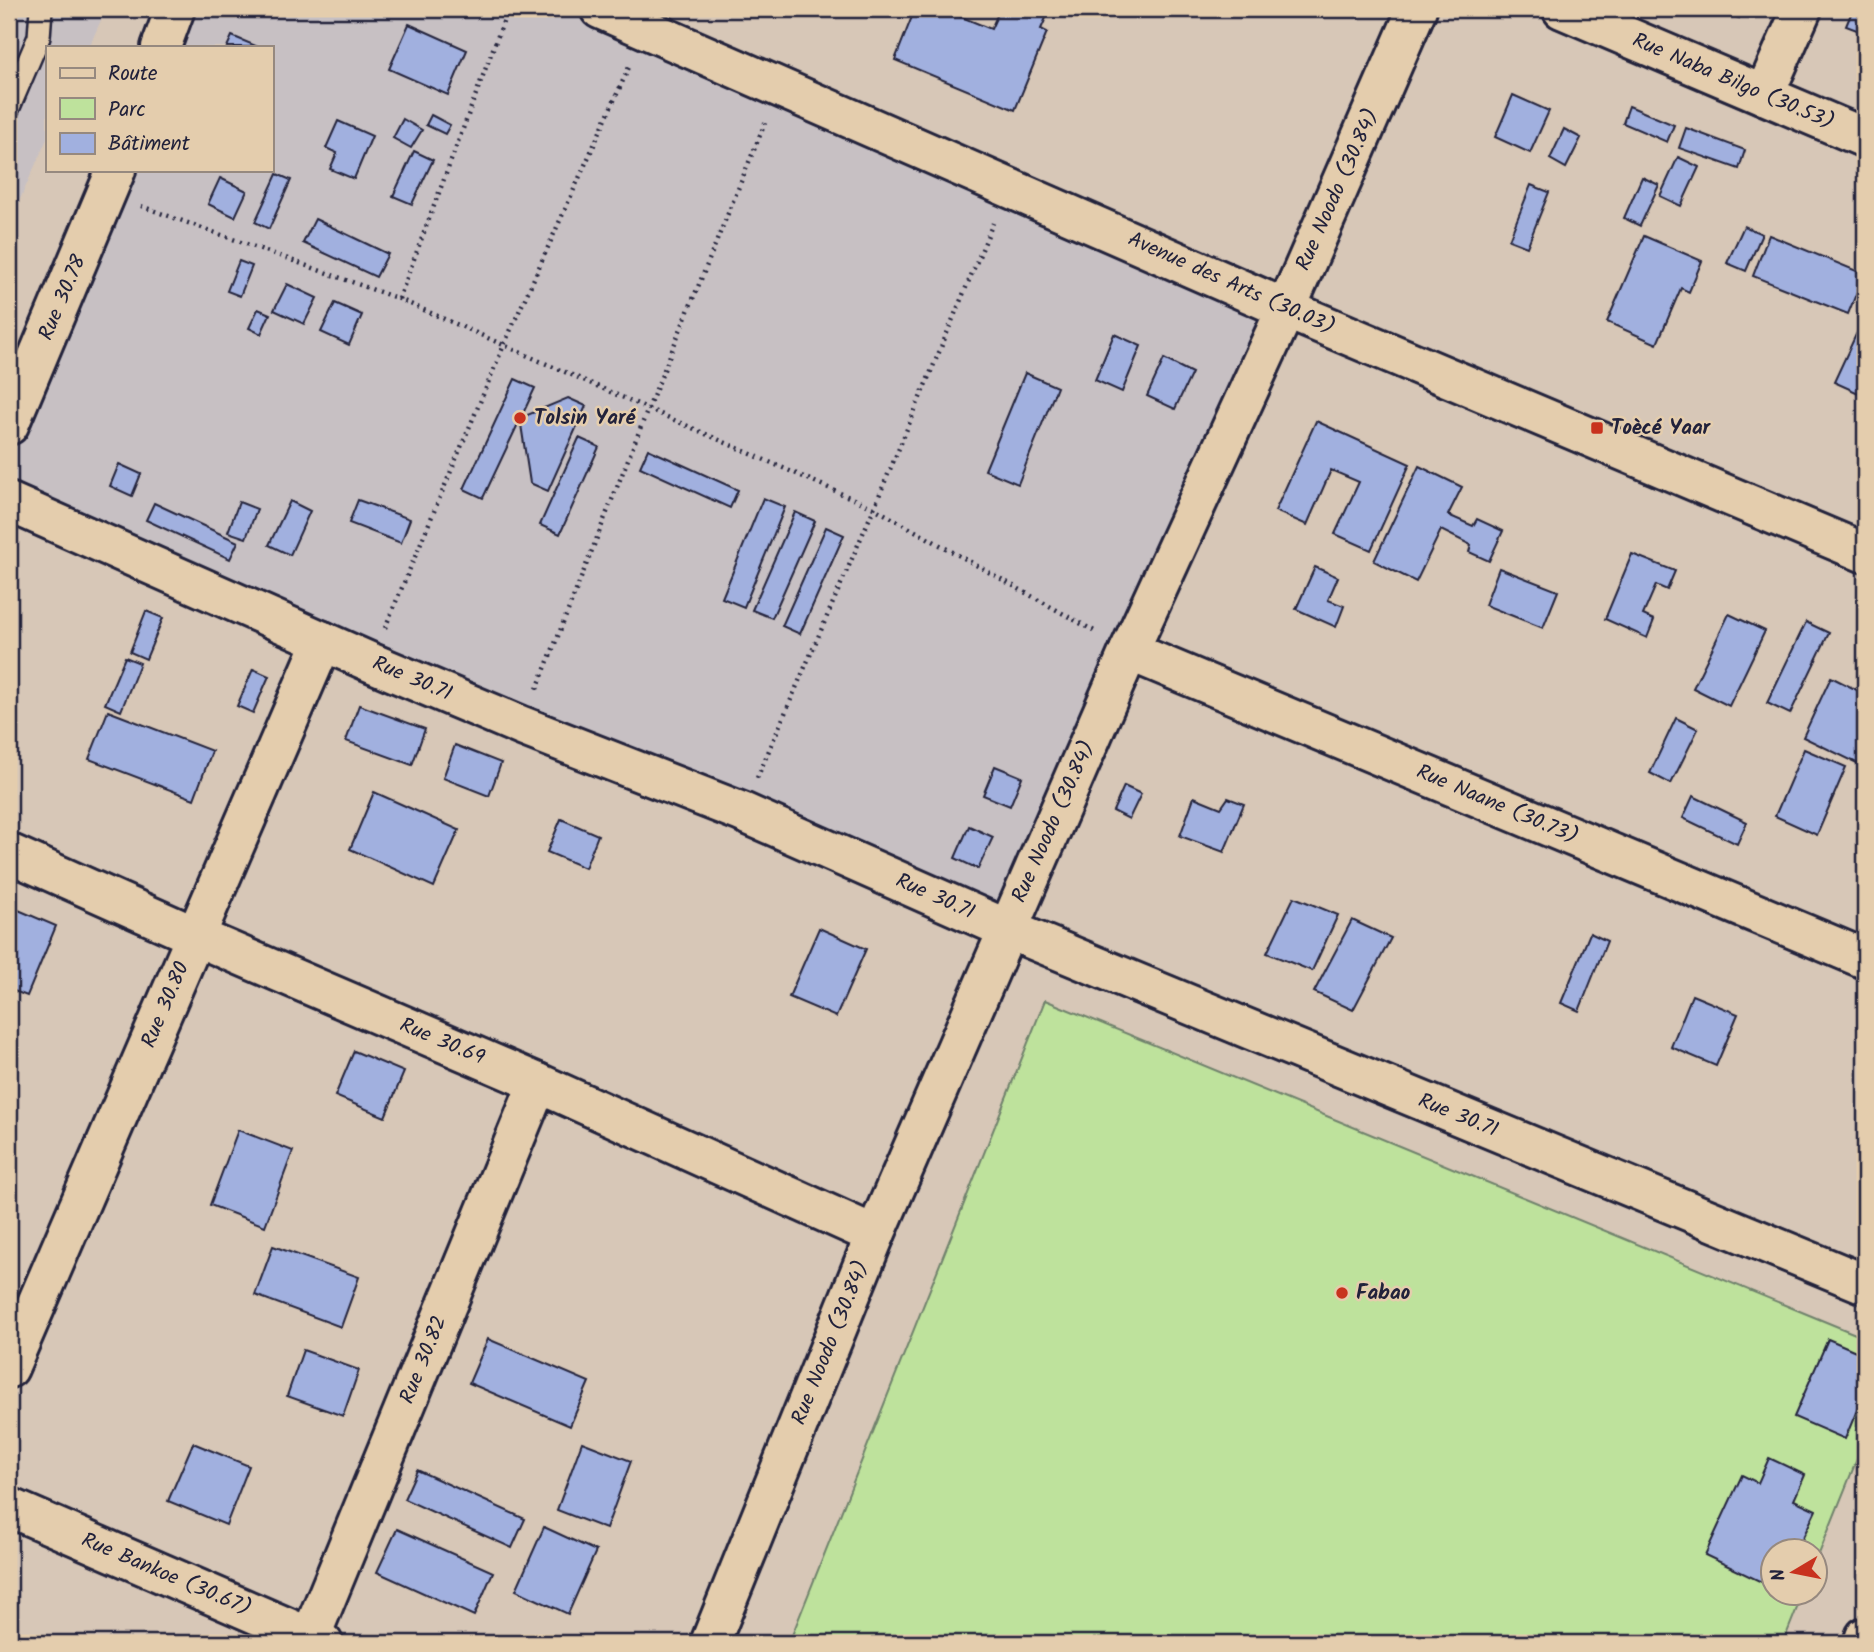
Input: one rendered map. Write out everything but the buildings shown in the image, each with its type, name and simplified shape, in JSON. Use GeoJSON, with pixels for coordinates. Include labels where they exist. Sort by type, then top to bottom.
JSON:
{"type":"FeatureCollection","features":[{"type":"Feature","properties":{"kind":"street"},"geometry":{"type":"LineString","coordinates":[[161,46],[175,9]]}},
{"type":"Feature","properties":{"kind":"street","name":"Avenue des Arts (30.03)"},"geometry":{"type":"LineString","coordinates":[[600,9],[1286,309],[1865,553]]}},
{"type":"Feature","properties":{"kind":"street","name":"Rue Noodo (30.84)"},"geometry":{"type":"LineString","coordinates":[[710,1643],[875,1235],[1007,929],[1129,651],[1286,309],[1417,9]]}},
{"type":"Feature","properties":{"kind":"street","name":"Rue Naba Bilgo (30.53)"},"geometry":{"type":"LineString","coordinates":[[1562,9],[1865,138]]}},
{"type":"Feature","properties":{"kind":"street"},"geometry":{"type":"LineString","coordinates":[[1765,95],[1802,9]]}},
{"type":"Feature","properties":{"kind":"street","name":"Rue 30.78"},"geometry":{"type":"LineString","coordinates":[[9,425],[111,182]]}},
{"type":"Feature","properties":{"kind":"street","name":"Rue 30.71"},"geometry":{"type":"LineString","coordinates":[[9,502],[370,662],[522,726],[742,812],[1007,929],[1865,1284]]}},
{"type":"Feature","properties":{"kind":"street","name":"Rue 30.80"},"geometry":{"type":"LineString","coordinates":[[9,1368],[323,641]]}},
{"type":"Feature","properties":{"kind":"street","name":"Rue Naane (30.73)"},"geometry":{"type":"LineString","coordinates":[[1129,651],[1865,959]]}},
{"type":"Feature","properties":{"kind":"street","name":"Rue 30.69"},"geometry":{"type":"LineString","coordinates":[[9,853],[538,1083],[875,1235]]}},
{"type":"Feature","properties":{"kind":"street","name":"Rue 30.82"},"geometry":{"type":"LineString","coordinates":[[316,1640],[538,1083]]}},
{"type":"Feature","properties":{"kind":"street","name":"Rue Bankoe (30.67)"},"geometry":{"type":"LineString","coordinates":[[9,1507],[316,1640]]}},
{"type":"Feature","properties":{"kind":"street"},"geometry":{"type":"LineString","coordinates":[[1863,1643],[1865,1637]]}},
{"type":"Feature","properties":{"kind":"lane"},"geometry":{"type":"LineString","coordinates":[[9,107],[39,37],[41,9]]}},
{"type":"Feature","properties":{"kind":"path"},"geometry":{"type":"LineString","coordinates":[[399,299],[508,9]]}},
{"type":"Feature","properties":{"kind":"path"},"geometry":{"type":"LineString","coordinates":[[370,662],[503,345],[646,29]]}},
{"type":"Feature","properties":{"kind":"path"},"geometry":{"type":"LineString","coordinates":[[522,726],[779,87]]}},
{"type":"Feature","properties":{"kind":"path"},"geometry":{"type":"LineString","coordinates":[[111,182],[399,299],[874,508],[1129,651]]}},
{"type":"Feature","properties":{"kind":"path"},"geometry":{"type":"LineString","coordinates":[[742,812],[1009,187]]}},
{"type":"Feature","properties":{"kind":"shaded area"},"geometry":{"type":"Polygon","coordinates":[[[9,9],[106,9],[89,46],[46,46],[46,141],[9,224],[9,9]]]}},
{"type":"Feature","properties":{"kind":"shaded area"},"geometry":{"type":"Polygon","coordinates":[[[175,9],[600,9],[1286,309],[1007,929],[9,502],[9,425],[115,172],[273,172],[273,46],[161,46],[175,9]]]}},
{"type":"Feature","properties":{"kind":"green space","name":"Fabao"},"geometry":{"type":"Polygon","coordinates":[[[1045,1000],[1865,1338],[1865,1439],[1826,1536],[1758,1536],[1758,1606],[1798,1606],[1783,1643],[789,1643],[1045,1000]]]}},
{"type":"Feature","properties":{"kind":"place","name":"Tolsin Yaré"},"geometry":{"type":"Point","coordinates":[520,418]}},
{"type":"Feature","properties":{"kind":"place","name":"Toècé Yaar"},"geometry":{"type":"Point","coordinates":[1597,428]}},
{"type":"Feature","properties":{"kind":"place","name":"Fabao"},"geometry":{"type":"Point","coordinates":[1342,1293]}}]}
